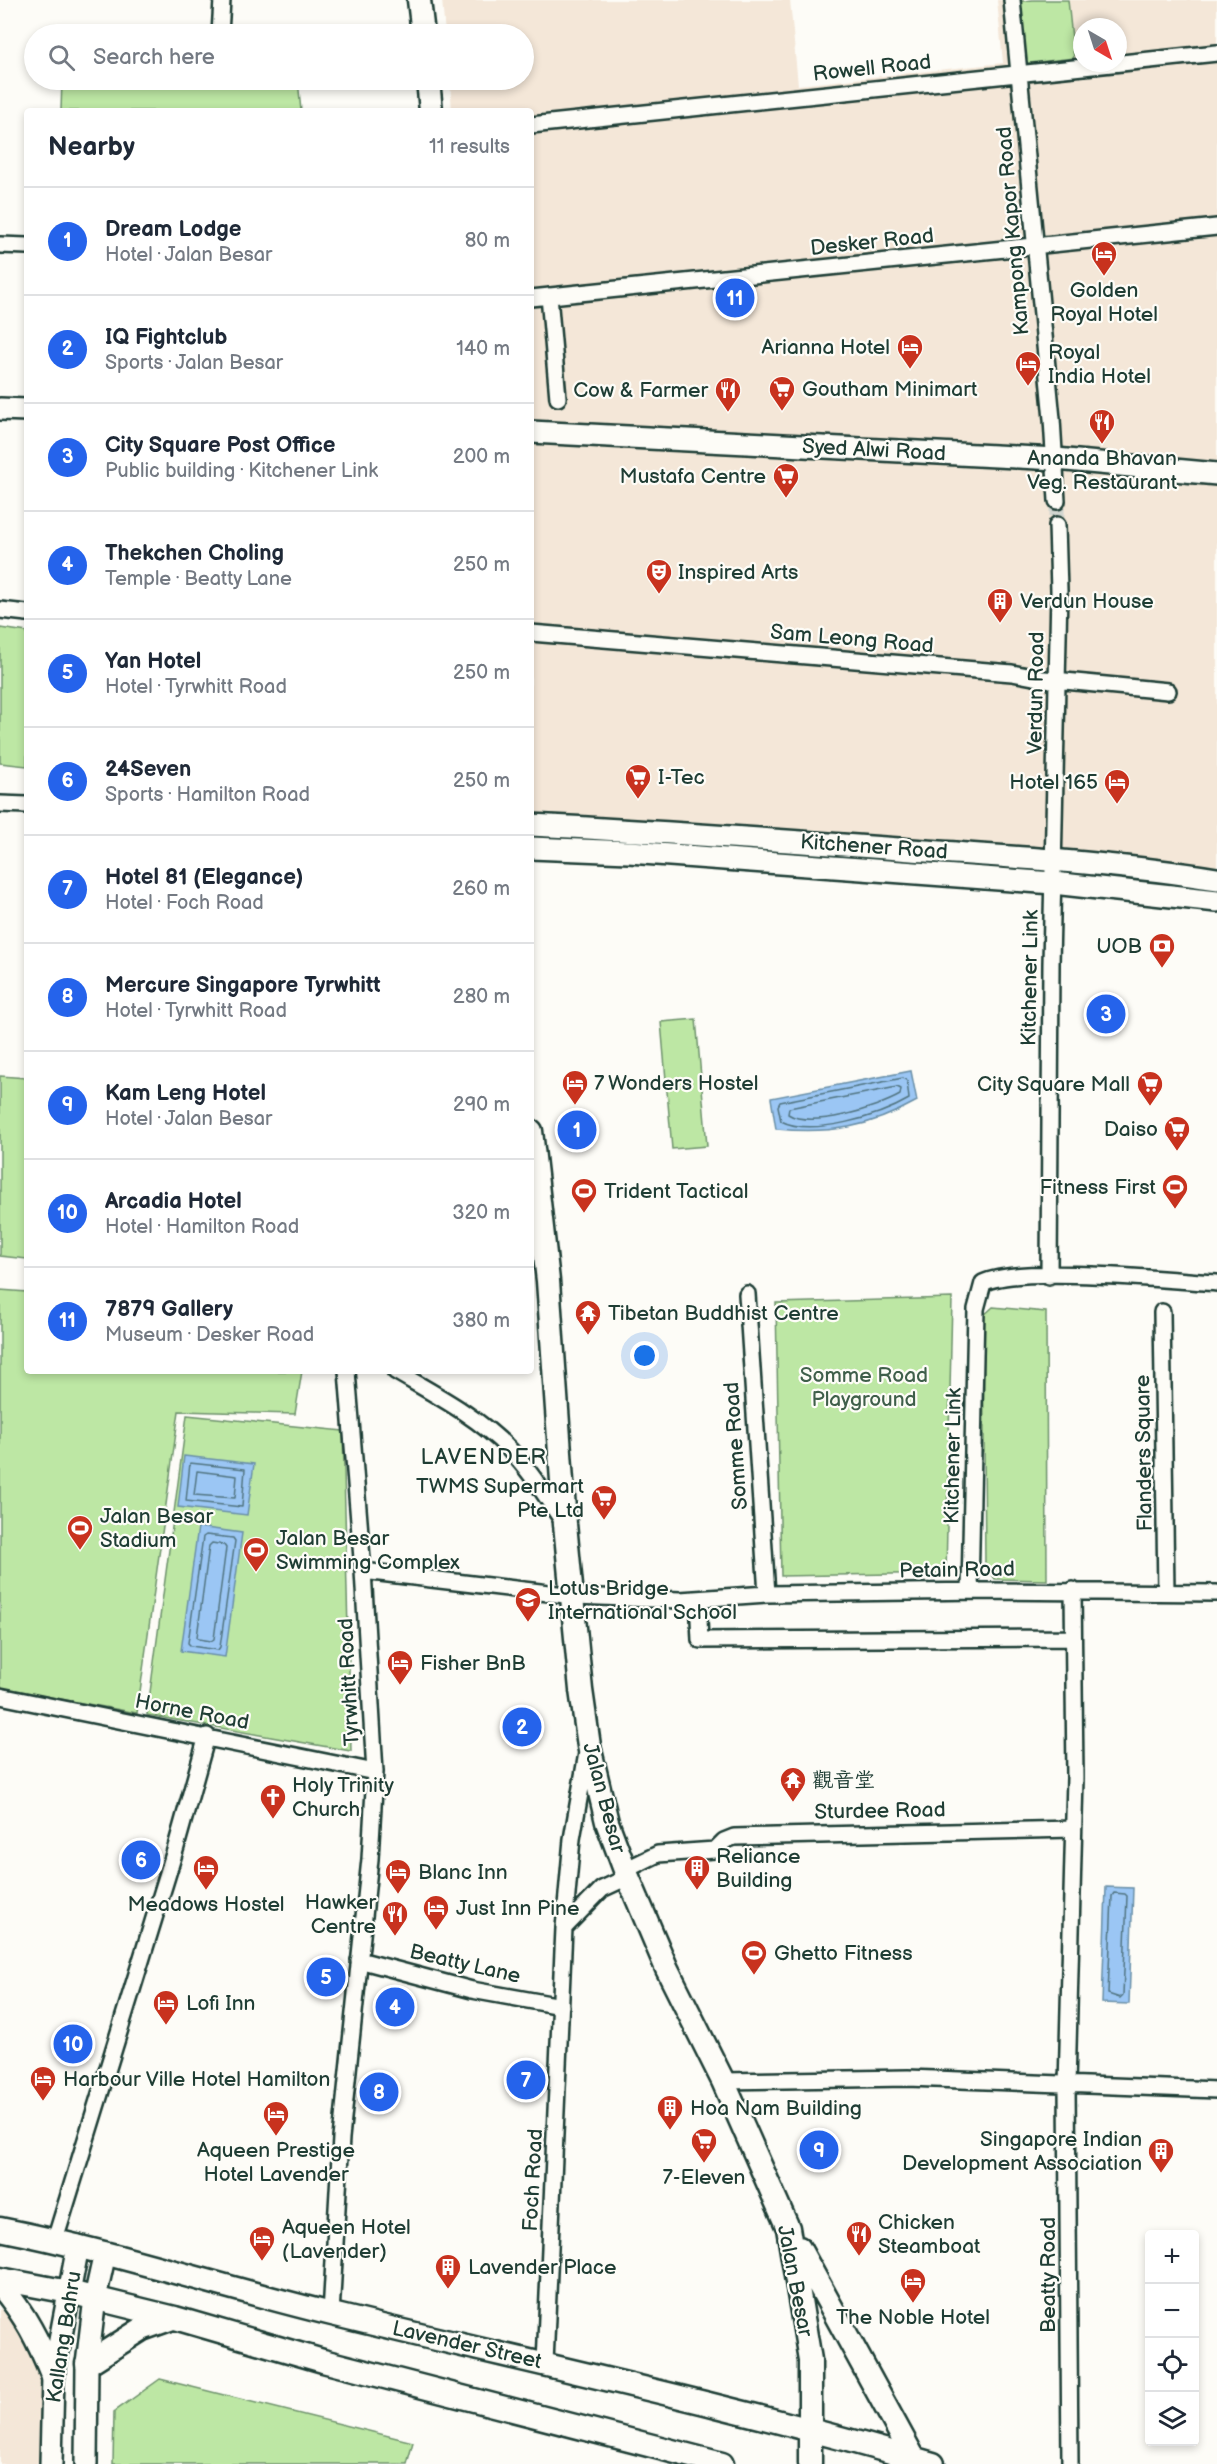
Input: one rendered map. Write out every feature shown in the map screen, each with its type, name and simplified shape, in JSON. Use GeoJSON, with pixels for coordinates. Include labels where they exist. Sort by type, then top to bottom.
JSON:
{"type":"FeatureCollection","features":[{"type":"Feature","properties":{"kind":"main road"},"geometry":{"type":"LineString","coordinates":[[419,0],[422,24]]}},
{"type":"Feature","properties":{"kind":"main road"},"geometry":{"type":"LineString","coordinates":[[429,90],[430,108]]}},
{"type":"Feature","properties":{"kind":"main road","name":"Jalan Besar"},"geometry":{"type":"LineString","coordinates":[[534,1157],[548,1281],[565,1524],[574,1596],[580,1690],[589,1746],[607,1822],[626,1874],[667,1969],[723,2081],[788,2228],[810,2360],[810,2464]]}},
{"type":"Feature","properties":{"kind":"main road"},"geometry":{"type":"LineString","coordinates":[[788,2228],[921,2462]]}},
{"type":"Feature","properties":{"kind":"main road","name":"Lavender Street"},"geometry":{"type":"LineString","coordinates":[[0,2229],[55,2240],[331,2314],[545,2363],[810,2430],[921,2462]]}},
{"type":"Feature","properties":{"kind":"main road"},"geometry":{"type":"LineString","coordinates":[[0,2279],[69,2292],[175,2318],[323,2361],[722,2464]]}},
{"type":"Feature","properties":{"kind":"main road"},"geometry":{"type":"LineString","coordinates":[[0,2285],[27,2319],[53,2377]]}},
{"type":"Feature","properties":{"kind":"main road"},"geometry":{"type":"LineString","coordinates":[[87,2364],[142,2329],[175,2318]]}},
{"type":"Feature","properties":{"kind":"street"},"geometry":{"type":"LineString","coordinates":[[221,24],[222,0]]}},
{"type":"Feature","properties":{"kind":"street","name":"Kampong Kapor Road"},"geometry":{"type":"LineString","coordinates":[[1012,0],[1056,459]]}},
{"type":"Feature","properties":{"kind":"street","name":"Rowell Road"},"geometry":{"type":"LineString","coordinates":[[534,125],[1217,53]]}},
{"type":"Feature","properties":{"kind":"street","name":"Desker Road"},"geometry":{"type":"LineString","coordinates":[[534,298],[1217,227]]}},
{"type":"Feature","properties":{"kind":"street"},"geometry":{"type":"LineString","coordinates":[[0,245],[24,246]]}},
{"type":"Feature","properties":{"kind":"street"},"geometry":{"type":"LineString","coordinates":[[549,296],[558,398]]}},
{"type":"Feature","properties":{"kind":"street"},"geometry":{"type":"LineString","coordinates":[[0,409],[24,410]]}},
{"type":"Feature","properties":{"kind":"street","name":"Syed Alwi Road"},"geometry":{"type":"LineString","coordinates":[[534,432],[1056,459],[1217,474]]}},
{"type":"Feature","properties":{"kind":"street"},"geometry":{"type":"LineString","coordinates":[[1056,459],[1057,501]]}},
{"type":"Feature","properties":{"kind":"street","name":"Verdun Road"},"geometry":{"type":"LineString","coordinates":[[1053,861],[1057,679],[1057,525]]}},
{"type":"Feature","properties":{"kind":"street"},"geometry":{"type":"LineString","coordinates":[[0,610],[24,613]]}},
{"type":"Feature","properties":{"kind":"street","name":"Sam Leong Road"},"geometry":{"type":"LineString","coordinates":[[534,633],[1012,673],[1168,690]]}},
{"type":"Feature","properties":{"kind":"street"},"geometry":{"type":"LineString","coordinates":[[0,804],[24,805]]}},
{"type":"Feature","properties":{"kind":"street","name":"Kitchener Road"},"geometry":{"type":"LineString","coordinates":[[534,825],[605,827],[1053,861],[1161,870],[1217,879]]}},
{"type":"Feature","properties":{"kind":"street","name":"Kitchener Road"},"geometry":{"type":"LineString","coordinates":[[534,848],[629,852],[1053,883],[1217,901]]}},
{"type":"Feature","properties":{"kind":"street","name":"Kitchener Link"},"geometry":{"type":"LineString","coordinates":[[1049,1276],[1053,861]]}},
{"type":"Feature","properties":{"kind":"street","name":"Kitchener Link"},"geometry":{"type":"LineString","coordinates":[[970,1591],[978,1294],[983,1283],[994,1277],[1049,1276],[1217,1283]]}},
{"type":"Feature","properties":{"kind":"street","name":"Somme Road"},"geometry":{"type":"LineString","coordinates":[[747,1294],[767,1594]]}},
{"type":"Feature","properties":{"kind":"street","name":"Flanders Square"},"geometry":{"type":"LineString","coordinates":[[1162,1312],[1166,1592]]}},
{"type":"Feature","properties":{"kind":"street","name":"Tyrwhitt Road"},"geometry":{"type":"LineString","coordinates":[[331,2314],[341,2138],[375,1772],[363,1571],[347,1374]]}},
{"type":"Feature","properties":{"kind":"street"},"geometry":{"type":"LineString","coordinates":[[400,1374],[451,1403],[495,1435],[511,1450],[565,1524]]}},
{"type":"Feature","properties":{"kind":"street","name":"Petain Road"},"geometry":{"type":"LineString","coordinates":[[363,1571],[574,1596],[698,1599],[767,1594],[1073,1590],[1217,1593]]}},
{"type":"Feature","properties":{"kind":"street"},"geometry":{"type":"LineString","coordinates":[[1067,2086],[1075,1722],[1073,1590]]}},
{"type":"Feature","properties":{"kind":"street"},"geometry":{"type":"LineString","coordinates":[[698,1599],[700,1640],[1072,1638]]}},
{"type":"Feature","properties":{"kind":"street","name":"Horne Road"},"geometry":{"type":"LineString","coordinates":[[0,1696],[207,1736],[375,1772]]}},
{"type":"Feature","properties":{"kind":"street"},"geometry":{"type":"LineString","coordinates":[[55,2240],[176,1847],[207,1736]]}},
{"type":"Feature","properties":{"kind":"street","name":"Foch Road"},"geometry":{"type":"LineString","coordinates":[[545,2363],[564,1928],[572,1839],[589,1746]]}},
{"type":"Feature","properties":{"kind":"street","name":"Sturdee Road"},"geometry":{"type":"LineString","coordinates":[[626,1874],[658,1854],[715,1850],[734,1837],[1073,1829]]}},
{"type":"Feature","properties":{"kind":"street"},"geometry":{"type":"LineString","coordinates":[[564,1928],[602,1889],[626,1874]]}},
{"type":"Feature","properties":{"kind":"street","name":"Beatty Lane"},"geometry":{"type":"LineString","coordinates":[[359,1960],[472,1990],[561,2006]]}},
{"type":"Feature","properties":{"kind":"street"},"geometry":{"type":"LineString","coordinates":[[723,2081],[909,2078],[1217,2091]]}},
{"type":"Feature","properties":{"kind":"street","name":"Beatty Road"},"geometry":{"type":"LineString","coordinates":[[1067,2086],[1070,2464]]}},
{"type":"Feature","properties":{"kind":"street","name":"Kallang Bahru"},"geometry":{"type":"LineString","coordinates":[[51,2464],[53,2377],[78,2246]]}},
{"type":"Feature","properties":{"kind":"street","name":"Kallang Bahru"},"geometry":{"type":"LineString","coordinates":[[86,2464],[87,2364],[95,2298],[105,2253]]}},
{"type":"Feature","properties":{"kind":"shaded area"},"geometry":{"type":"Polygon","coordinates":[[[442,0],[790,0],[798,85],[1003,63],[997,0],[1217,0],[1217,898],[1059,874],[534,813],[534,108],[452,108],[451,90],[534,90],[534,24],[444,24],[442,0]]]}},
{"type":"Feature","properties":{"kind":"shaded area"},"geometry":{"type":"Polygon","coordinates":[[[0,2308],[29,2340],[41,2382],[40,2464],[0,2464],[0,2308]]]}},
{"type":"Feature","properties":{"kind":"green space"},"geometry":{"type":"Polygon","coordinates":[[[1068,0],[1073,58],[1021,64],[1014,2],[1068,0]]]}},
{"type":"Feature","properties":{"kind":"green space"},"geometry":{"type":"Polygon","coordinates":[[[62,90],[299,90],[301,108],[61,108],[62,90]]]}},
{"type":"Feature","properties":{"kind":"green space"},"geometry":{"type":"Polygon","coordinates":[[[0,628],[24,632],[24,766],[0,763],[0,628]]]}},
{"type":"Feature","properties":{"kind":"green space"},"geometry":{"type":"Polygon","coordinates":[[[696,1019],[707,1146],[672,1149],[661,1022],[696,1019]]]}},
{"type":"Feature","properties":{"kind":"green space"},"geometry":{"type":"Polygon","coordinates":[[[0,1076],[24,1078],[24,1259],[0,1256],[0,1076]]]}},
{"type":"Feature","properties":{"kind":"green space","name":"Jalan Besar Stadium"},"geometry":{"type":"Polygon","coordinates":[[[0,1290],[24,1292],[24,1374],[302,1374],[295,1414],[179,1411],[137,1713],[0,1688],[0,1290]]]}},
{"type":"Feature","properties":{"kind":"green space","name":"Somme Road Playground"},"geometry":{"type":"Polygon","coordinates":[[[952,1298],[946,1573],[781,1576],[776,1303],[952,1298]]]}},
{"type":"Feature","properties":{"kind":"green space"},"geometry":{"type":"Polygon","coordinates":[[[993,1307],[1046,1312],[1047,1580],[995,1579],[985,1565],[983,1316],[993,1307]]]}},
{"type":"Feature","properties":{"kind":"green space","name":"Jalan Besar Swimming Complex"},"geometry":{"type":"Polygon","coordinates":[[[187,1415],[343,1431],[351,1751],[147,1715],[187,1415]]]}},
{"type":"Feature","properties":{"kind":"green space"},"geometry":{"type":"Polygon","coordinates":[[[160,2379],[413,2442],[407,2464],[113,2464],[114,2412],[160,2379]]]}},
{"type":"Feature","properties":{"kind":"water"},"geometry":{"type":"Polygon","coordinates":[[[911,1071],[917,1101],[899,1110],[849,1127],[814,1131],[776,1129],[771,1098],[911,1071]]]}},
{"type":"Feature","properties":{"kind":"water"},"geometry":{"type":"Polygon","coordinates":[[[184,1456],[254,1464],[247,1515],[178,1507],[184,1456]]]}},
{"type":"Feature","properties":{"kind":"water"},"geometry":{"type":"Polygon","coordinates":[[[198,1527],[242,1533],[225,1657],[181,1651],[198,1527]]]}},
{"type":"Feature","properties":{"kind":"water"},"geometry":{"type":"Polygon","coordinates":[[[1106,1887],[1133,1888],[1129,2004],[1102,2003],[1106,1887]]]}},
{"type":"Feature","properties":{"kind":"tunnel"},"geometry":{"type":"LineString","coordinates":[[1057,501],[1057,525]]}},
{"type":"Feature","properties":{"kind":"place","name":"Golden Royal Hotel"},"geometry":{"type":"Point","coordinates":[1104,277]}},
{"type":"Feature","properties":{"kind":"place","name":"7879 Gallery"},"geometry":{"type":"Point","coordinates":[735,298]}},
{"type":"Feature","properties":{"kind":"place","name":"Arianna Hotel"},"geometry":{"type":"Point","coordinates":[910,370]}},
{"type":"Feature","properties":{"kind":"place","name":"Royal India Hotel"},"geometry":{"type":"Point","coordinates":[1028,387]}},
{"type":"Feature","properties":{"kind":"place","name":"Goutham Minimart"},"geometry":{"type":"Point","coordinates":[782,412]}},
{"type":"Feature","properties":{"kind":"place","name":"Cow & Farmer"},"geometry":{"type":"Point","coordinates":[728,413]}},
{"type":"Feature","properties":{"kind":"place","name":"Ananda Bhavan Veg. Restaurant"},"geometry":{"type":"Point","coordinates":[1102,445]}},
{"type":"Feature","properties":{"kind":"place","name":"Mustafa Centre"},"geometry":{"type":"Point","coordinates":[786,499]}},
{"type":"Feature","properties":{"kind":"place","name":"Inspired Arts"},"geometry":{"type":"Point","coordinates":[659,595]}},
{"type":"Feature","properties":{"kind":"place","name":"Verdun House"},"geometry":{"type":"Point","coordinates":[1000,624]}},
{"type":"Feature","properties":{"kind":"place","name":"I-Tec"},"geometry":{"type":"Point","coordinates":[638,800]}},
{"type":"Feature","properties":{"kind":"place","name":"Hotel 165"},"geometry":{"type":"Point","coordinates":[1117,805]}},
{"type":"Feature","properties":{"kind":"place","name":"UOB"},"geometry":{"type":"Point","coordinates":[1162,969]}},
{"type":"Feature","properties":{"kind":"place","name":"City Square Post Office"},"geometry":{"type":"Point","coordinates":[1106,1014]}},
{"type":"Feature","properties":{"kind":"place","name":"7 Wonders Hostel"},"geometry":{"type":"Point","coordinates":[575,1106]}},
{"type":"Feature","properties":{"kind":"place","name":"City Square Mall"},"geometry":{"type":"Point","coordinates":[1150,1107]}},
{"type":"Feature","properties":{"kind":"place","name":"Dream Lodge"},"geometry":{"type":"Point","coordinates":[577,1130]}},
{"type":"Feature","properties":{"kind":"place","name":"Daiso"},"geometry":{"type":"Point","coordinates":[1177,1152]}},
{"type":"Feature","properties":{"kind":"place","name":"Fitness First"},"geometry":{"type":"Point","coordinates":[1175,1210]}},
{"type":"Feature","properties":{"kind":"place","name":"Trident Tactical"},"geometry":{"type":"Point","coordinates":[584,1214]}},
{"type":"Feature","properties":{"kind":"place","name":"Tibetan Buddhist Centre"},"geometry":{"type":"Point","coordinates":[588,1336]}},
{"type":"Feature","properties":{"kind":"place","name":"TWMS Supermart Pte Ltd"},"geometry":{"type":"Point","coordinates":[604,1521]}},
{"type":"Feature","properties":{"kind":"place","name":"Jalan Besar Stadium"},"geometry":{"type":"Point","coordinates":[80,1551]}},
{"type":"Feature","properties":{"kind":"place","name":"Jalan Besar Swimming Complex"},"geometry":{"type":"Point","coordinates":[256,1573]}},
{"type":"Feature","properties":{"kind":"place","name":"Lotus Bridge International School"},"geometry":{"type":"Point","coordinates":[528,1623]}},
{"type":"Feature","properties":{"kind":"place","name":"Fisher BnB"},"geometry":{"type":"Point","coordinates":[400,1686]}},
{"type":"Feature","properties":{"kind":"place","name":"IQ Fightclub"},"geometry":{"type":"Point","coordinates":[522,1727]}},
{"type":"Feature","properties":{"kind":"place","name":"觀音堂"},"geometry":{"type":"Point","coordinates":[793,1803]}},
{"type":"Feature","properties":{"kind":"place","name":"Holy Trinity Church"},"geometry":{"type":"Point","coordinates":[273,1820]}},
{"type":"Feature","properties":{"kind":"place","name":"24Seven"},"geometry":{"type":"Point","coordinates":[141,1860]}},
{"type":"Feature","properties":{"kind":"place","name":"Meadows Hostel"},"geometry":{"type":"Point","coordinates":[206,1891]}},
{"type":"Feature","properties":{"kind":"place","name":"Reliance Building"},"geometry":{"type":"Point","coordinates":[697,1891]}},
{"type":"Feature","properties":{"kind":"place","name":"Blanc Inn"},"geometry":{"type":"Point","coordinates":[398,1895]}},
{"type":"Feature","properties":{"kind":"place","name":"Just Inn Pine"},"geometry":{"type":"Point","coordinates":[436,1931]}},
{"type":"Feature","properties":{"kind":"place","name":"Hawker Centre"},"geometry":{"type":"Point","coordinates":[395,1937]}},
{"type":"Feature","properties":{"kind":"place","name":"Ghetto Fitness"},"geometry":{"type":"Point","coordinates":[754,1976]}},
{"type":"Feature","properties":{"kind":"place","name":"Yan Hotel"},"geometry":{"type":"Point","coordinates":[326,1977]}},
{"type":"Feature","properties":{"kind":"place","name":"Thekchen Choling"},"geometry":{"type":"Point","coordinates":[395,2007]}},
{"type":"Feature","properties":{"kind":"place","name":"Lofi Inn"},"geometry":{"type":"Point","coordinates":[166,2026]}},
{"type":"Feature","properties":{"kind":"place","name":"Arcadia Hotel"},"geometry":{"type":"Point","coordinates":[73,2044]}},
{"type":"Feature","properties":{"kind":"place","name":"Hotel 81 (Elegance)"},"geometry":{"type":"Point","coordinates":[526,2080]}},
{"type":"Feature","properties":{"kind":"place","name":"Mercure Singapore Tyrwhitt"},"geometry":{"type":"Point","coordinates":[379,2092]}},
{"type":"Feature","properties":{"kind":"place","name":"Harbour Ville Hotel Hamilton"},"geometry":{"type":"Point","coordinates":[43,2102]}},
{"type":"Feature","properties":{"kind":"place","name":"Hoa Nam Building"},"geometry":{"type":"Point","coordinates":[670,2131]}},
{"type":"Feature","properties":{"kind":"place","name":"Aqueen Prestige Hotel Lavender"},"geometry":{"type":"Point","coordinates":[276,2137]}},
{"type":"Feature","properties":{"kind":"place","name":"Kam Leng Hotel"},"geometry":{"type":"Point","coordinates":[819,2150]}},
{"type":"Feature","properties":{"kind":"place","name":"7-Eleven"},"geometry":{"type":"Point","coordinates":[704,2164]}},
{"type":"Feature","properties":{"kind":"place","name":"Singapore Indian Development Association"},"geometry":{"type":"Point","coordinates":[1161,2174]}},
{"type":"Feature","properties":{"kind":"place","name":"Chicken Steamboat"},"geometry":{"type":"Point","coordinates":[859,2257]}},
{"type":"Feature","properties":{"kind":"place","name":"Aqueen Hotel (Lavender)"},"geometry":{"type":"Point","coordinates":[262,2262]}},
{"type":"Feature","properties":{"kind":"place","name":"Lavender Place"},"geometry":{"type":"Point","coordinates":[448,2290]}},
{"type":"Feature","properties":{"kind":"place","name":"The Noble Hotel"},"geometry":{"type":"Point","coordinates":[913,2304]}},
{"type":"Feature","properties":{"kind":"district","name":"LAVENDER"},"geometry":{"type":"Point","coordinates":[484,1457]}}]}
